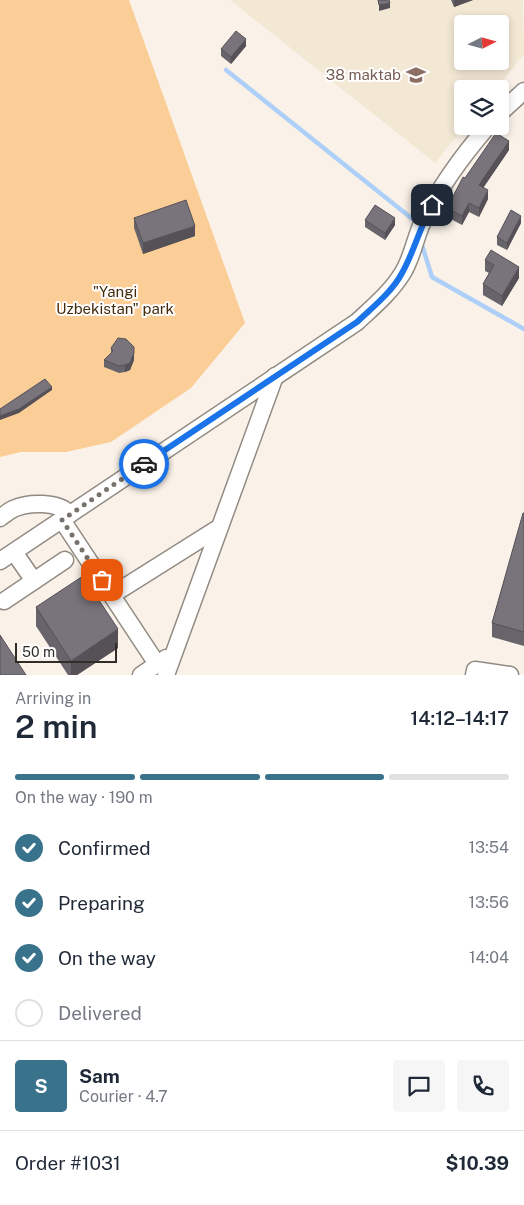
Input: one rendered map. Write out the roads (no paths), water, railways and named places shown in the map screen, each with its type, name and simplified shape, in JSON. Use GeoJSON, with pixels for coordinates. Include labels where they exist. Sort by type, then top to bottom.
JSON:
{"type":"FeatureCollection","features":[{"type":"Feature","properties":{"kind":"street"},"geometry":{"type":"LineString","coordinates":[[509,105],[524,91]]}},
{"type":"Feature","properties":{"kind":"street"},"geometry":{"type":"LineString","coordinates":[[0,561],[357,322],[383,298],[402,274],[423,222],[441,188],[462,155],[480,135]]}},
{"type":"Feature","properties":{"kind":"street"},"geometry":{"type":"LineString","coordinates":[[141,675],[162,669],[174,652],[275,376]]}},
{"type":"Feature","properties":{"kind":"street"},"geometry":{"type":"LineString","coordinates":[[0,518],[14,508],[31,504],[49,505],[66,510],[66,517],[112,595],[162,669]]}},
{"type":"Feature","properties":{"kind":"street"},"geometry":{"type":"LineString","coordinates":[[112,595],[220,527]]}},
{"type":"Feature","properties":{"kind":"street"},"geometry":{"type":"LineString","coordinates":[[14,552],[34,581]]}},
{"type":"Feature","properties":{"kind":"street"},"geometry":{"type":"LineString","coordinates":[[4,602],[65,560]]}},
{"type":"Feature","properties":{"kind":"street"},"geometry":{"type":"LineString","coordinates":[[474,675],[475,670],[510,675]]}},
{"type":"Feature","properties":{"kind":"waterway"},"geometry":{"type":"LineString","coordinates":[[226,70],[415,221],[416,225]]}},
{"type":"Feature","properties":{"kind":"waterway"},"geometry":{"type":"LineString","coordinates":[[421,242],[432,277],[524,329]]}},
{"type":"Feature","properties":{"kind":"place","name":"38 maktab"},"geometry":{"type":"Point","coordinates":[416,75]}},
{"type":"Feature","properties":{"kind":"park label","name":"\"Yangi Uzbekistan\" park"},"geometry":{"type":"Point","coordinates":[115,300]}}]}
